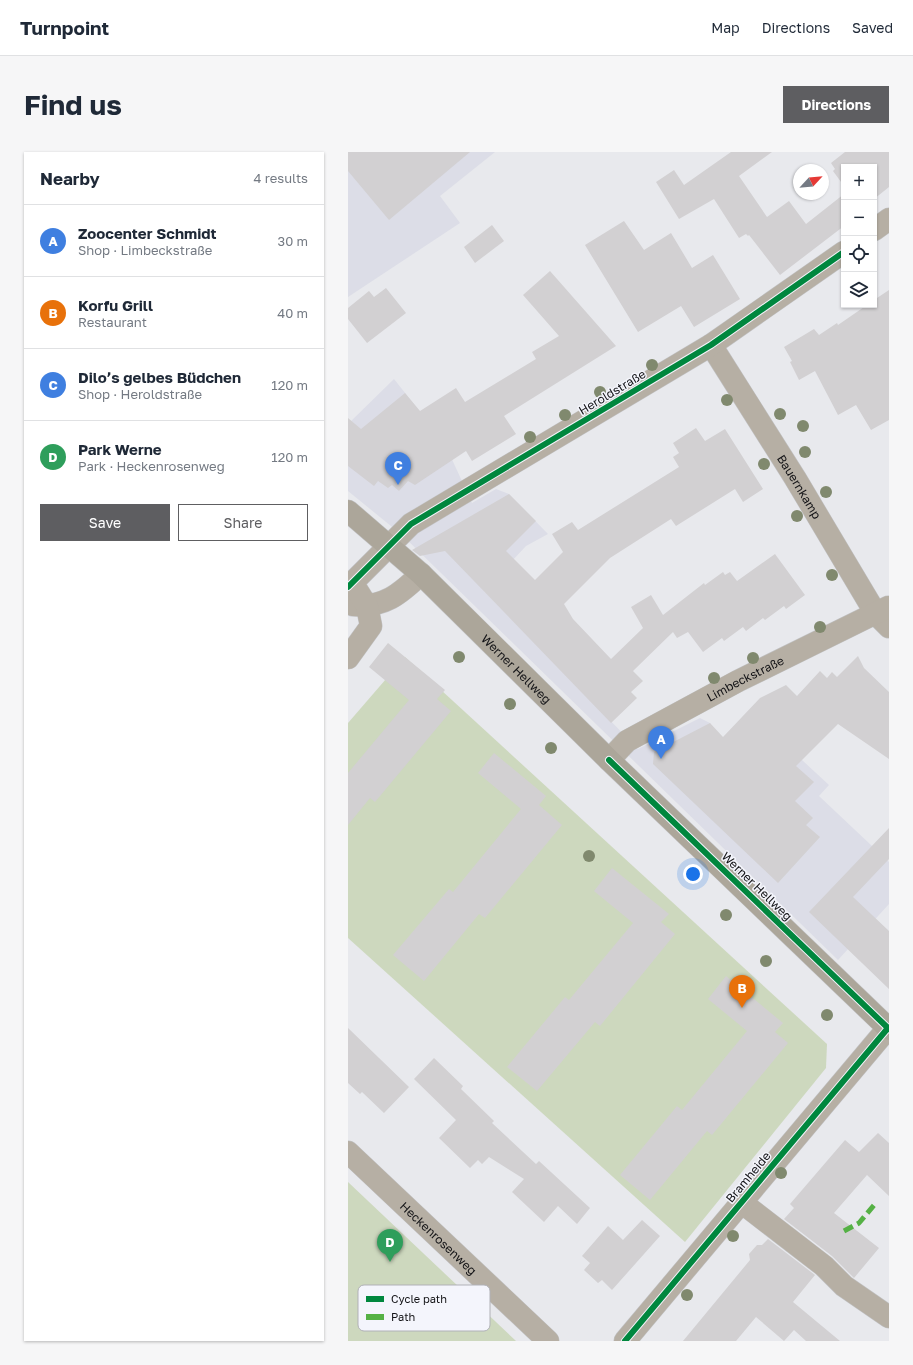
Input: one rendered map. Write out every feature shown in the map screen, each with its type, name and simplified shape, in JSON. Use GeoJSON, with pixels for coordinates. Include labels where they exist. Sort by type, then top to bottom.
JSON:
{"type":"FeatureCollection","features":[{"type":"Feature","properties":{"kind":"main road","name":"Werner Hellweg"},"geometry":{"type":"LineString","coordinates":[[348,512],[389,545],[421,574],[609,760],[889,1028]]}},
{"type":"Feature","properties":{"kind":"street"},"geometry":{"type":"LineString","coordinates":[[877,228],[889,219]]}},
{"type":"Feature","properties":{"kind":"street","name":"Heroldstraße"},"geometry":{"type":"LineString","coordinates":[[350,584],[411,524],[711,346],[841,254]]}},
{"type":"Feature","properties":{"kind":"street","name":"Bauernkamp"},"geometry":{"type":"LineString","coordinates":[[711,346],[884,616]]}},
{"type":"Feature","properties":{"kind":"street"},"geometry":{"type":"LineString","coordinates":[[357,605],[384,602],[401,593],[421,574]]}},
{"type":"Feature","properties":{"kind":"street"},"geometry":{"type":"LineString","coordinates":[[348,658],[371,626],[357,605],[350,584]]}},
{"type":"Feature","properties":{"kind":"street","name":"Limbeckstraße"},"geometry":{"type":"LineString","coordinates":[[609,760],[627,741],[738,682],[884,616]]}},
{"type":"Feature","properties":{"kind":"street","name":"Bramheide"},"geometry":{"type":"LineString","coordinates":[[625,1341],[889,1028]]}},
{"type":"Feature","properties":{"kind":"street","name":"Heckenrosenweg"},"geometry":{"type":"LineString","coordinates":[[348,1152],[489,1285]]}},
{"type":"Feature","properties":{"kind":"street"},"geometry":{"type":"LineString","coordinates":[[742,1202],[824,1266],[844,1286],[889,1317]]}},
{"type":"Feature","properties":{"kind":"street","name":"Heckenrosenweg"},"geometry":{"type":"LineString","coordinates":[[490,1286],[548,1341]]}},
{"type":"Feature","properties":{"kind":"shaded area"},"geometry":{"type":"Polygon","coordinates":[[[348,152],[495,152],[440,196],[460,223],[348,297],[348,152]]]}},
{"type":"Feature","properties":{"kind":"shaded area"},"geometry":{"type":"Polygon","coordinates":[[[394,379],[444,442],[472,503],[496,489],[509,494],[548,534],[526,546],[484,591],[638,749],[700,718],[710,723],[716,736],[802,760],[829,785],[819,796],[889,862],[889,904],[838,960],[402,535],[348,491],[348,424],[394,379]]]}},
{"type":"Feature","properties":{"kind":"green space"},"geometry":{"type":"Polygon","coordinates":[[[405,657],[827,1044],[826,1068],[685,1242],[348,938],[348,723],[405,657]]]}},
{"type":"Feature","properties":{"kind":"green space"},"geometry":{"type":"Polygon","coordinates":[[[348,1182],[457,1285],[358,1285],[358,1331],[490,1331],[490,1316],[516,1341],[348,1341],[348,1182]]]}},
{"type":"Feature","properties":{"kind":"building"},"geometry":{"type":"Polygon","coordinates":[[[348,152],[470,152],[389,220],[348,171],[348,152]]]}},
{"type":"Feature","properties":{"kind":"building"},"geometry":{"type":"Polygon","coordinates":[[[731,152],[772,152],[739,176],[767,217],[789,201],[806,224],[841,196],[841,228],[780,275],[749,235],[748,236],[746,234],[739,238],[714,199],[679,219],[656,182],[674,170],[684,185],[731,152]]]}},
{"type":"Feature","properties":{"kind":"building"},"geometry":{"type":"Polygon","coordinates":[[[845,152],[889,152],[889,187],[877,197],[877,164],[841,164],[841,182],[833,171],[835,169],[831,163],[845,152]]]}},
{"type":"Feature","properties":{"kind":"building"},"geometry":{"type":"Polygon","coordinates":[[[624,221],[644,250],[671,233],[692,268],[713,255],[740,299],[694,327],[681,306],[638,332],[585,245],[624,221]]]}},
{"type":"Feature","properties":{"kind":"building"},"geometry":{"type":"Polygon","coordinates":[[[492,225],[504,241],[475,263],[464,247],[492,225]]]}},
{"type":"Feature","properties":{"kind":"building"},"geometry":{"type":"Polygon","coordinates":[[[550,271],[616,346],[504,416],[516,434],[472,461],[466,451],[415,485],[408,481],[399,491],[392,485],[388,488],[378,481],[374,486],[348,466],[348,418],[361,429],[405,393],[420,411],[456,388],[465,402],[536,359],[532,352],[559,336],[523,295],[550,271]]]}},
{"type":"Feature","properties":{"kind":"building"},"geometry":{"type":"Polygon","coordinates":[[[386,288],[406,313],[367,343],[348,319],[348,308],[369,291],[374,297],[386,288]]]}},
{"type":"Feature","properties":{"kind":"building"},"geometry":{"type":"Polygon","coordinates":[[[889,290],[889,420],[871,430],[856,405],[838,415],[815,371],[799,380],[790,362],[792,361],[784,347],[814,329],[819,335],[837,323],[838,325],[863,308],[877,308],[877,298],[889,290]]]}},
{"type":"Feature","properties":{"kind":"building"},"geometry":{"type":"Polygon","coordinates":[[[696,428],[705,441],[725,429],[763,489],[743,502],[735,489],[676,526],[671,519],[610,558],[564,604],[573,619],[611,659],[643,628],[631,607],[651,595],[663,615],[704,583],[705,585],[723,572],[725,575],[730,572],[737,581],[775,554],[805,595],[786,609],[784,606],[765,620],[763,618],[746,631],[743,627],[724,641],[722,638],[703,652],[688,632],[677,638],[673,632],[633,671],[643,681],[631,692],[637,698],[611,723],[445,551],[420,556],[412,550],[509,494],[536,521],[506,551],[535,580],[563,552],[552,534],[572,522],[578,530],[679,467],[673,457],[679,453],[673,443],[696,428]]]}},
{"type":"Feature","properties":{"kind":"building"},"geometry":{"type":"Polygon","coordinates":[[[388,643],[445,690],[437,699],[451,711],[375,802],[370,798],[348,825],[348,773],[409,700],[369,667],[388,643]]]}},
{"type":"Feature","properties":{"kind":"building"},"geometry":{"type":"Polygon","coordinates":[[[858,656],[864,668],[889,692],[889,759],[838,724],[796,766],[814,782],[795,801],[813,818],[806,825],[820,837],[778,883],[653,764],[654,752],[710,723],[723,737],[760,698],[786,685],[797,696],[820,671],[827,678],[832,672],[837,677],[858,656]]]}},
{"type":"Feature","properties":{"kind":"building"},"geometry":{"type":"Polygon","coordinates":[[[494,753],[546,796],[539,805],[562,825],[485,918],[479,914],[424,981],[393,955],[449,889],[453,892],[521,809],[478,773],[494,753]]]}},
{"type":"Feature","properties":{"kind":"building"},"geometry":{"type":"Polygon","coordinates":[[[889,828],[889,859],[853,897],[889,931],[889,989],[809,912],[889,828]]]}},
{"type":"Feature","properties":{"kind":"building"},"geometry":{"type":"Polygon","coordinates":[[[612,868],[669,914],[661,922],[675,934],[600,1026],[595,1022],[537,1091],[507,1067],[565,997],[569,1000],[633,923],[594,891],[612,868]]]}},
{"type":"Feature","properties":{"kind":"building"},"geometry":{"type":"Polygon","coordinates":[[[726,976],[783,1023],[775,1032],[788,1043],[712,1135],[707,1131],[650,1200],[620,1175],[677,1106],[682,1110],[747,1031],[708,999],[726,976]]]}},
{"type":"Feature","properties":{"kind":"building"},"geometry":{"type":"Polygon","coordinates":[[[348,1028],[409,1087],[384,1113],[362,1092],[360,1094],[348,1083],[348,1028]]]}},
{"type":"Feature","properties":{"kind":"building"},"geometry":{"type":"Polygon","coordinates":[[[434,1058],[463,1086],[461,1089],[494,1121],[492,1123],[536,1164],[539,1161],[590,1208],[577,1224],[558,1206],[544,1222],[512,1192],[524,1179],[489,1157],[482,1164],[478,1160],[470,1168],[439,1138],[456,1120],[414,1079],[434,1058]]]}},
{"type":"Feature","properties":{"kind":"building"},"geometry":{"type":"Polygon","coordinates":[[[878,1133],[889,1143],[889,1196],[867,1175],[834,1213],[879,1248],[854,1278],[832,1256],[784,1219],[794,1208],[790,1204],[845,1140],[859,1152],[878,1133]]]}},
{"type":"Feature","properties":{"kind":"building"},"geometry":{"type":"Polygon","coordinates":[[[642,1220],[660,1236],[612,1290],[602,1280],[598,1283],[584,1270],[590,1263],[582,1256],[608,1226],[623,1240],[642,1220]]]}},
{"type":"Feature","properties":{"kind":"building"},"geometry":{"type":"Polygon","coordinates":[[[768,1239],[815,1275],[793,1302],[840,1341],[806,1341],[794,1330],[784,1341],[756,1317],[736,1341],[683,1341],[750,1260],[749,1254],[757,1245],[762,1245],[768,1239]]]}},
{"type":"Feature","properties":{"kind":"marked path"},"geometry":{"type":"LineString","coordinates":[[844,1231],[859,1223],[875,1204]]}},
{"type":"Feature","properties":{"kind":"cycle path"},"geometry":{"type":"LineString","coordinates":[[348,587],[411,524],[711,345],[841,254]]}},
{"type":"Feature","properties":{"kind":"cycle path"},"geometry":{"type":"LineString","coordinates":[[609,760],[889,1029]]}},
{"type":"Feature","properties":{"kind":"cycle path"},"geometry":{"type":"LineString","coordinates":[[625,1341],[888,1028]]}},
{"type":"Feature","properties":{"kind":"place","name":"Diloʼs gelbes Büdchen"},"geometry":{"type":"Point","coordinates":[398,485]}},
{"type":"Feature","properties":{"kind":"place","name":"Zoocenter Schmidt"},"geometry":{"type":"Point","coordinates":[661,759]}},
{"type":"Feature","properties":{"kind":"place","name":"Korfu Grill"},"geometry":{"type":"Point","coordinates":[742,1008]}},
{"type":"Feature","properties":{"kind":"place","name":"Park Werne"},"geometry":{"type":"Point","coordinates":[390,1262]}}]}
